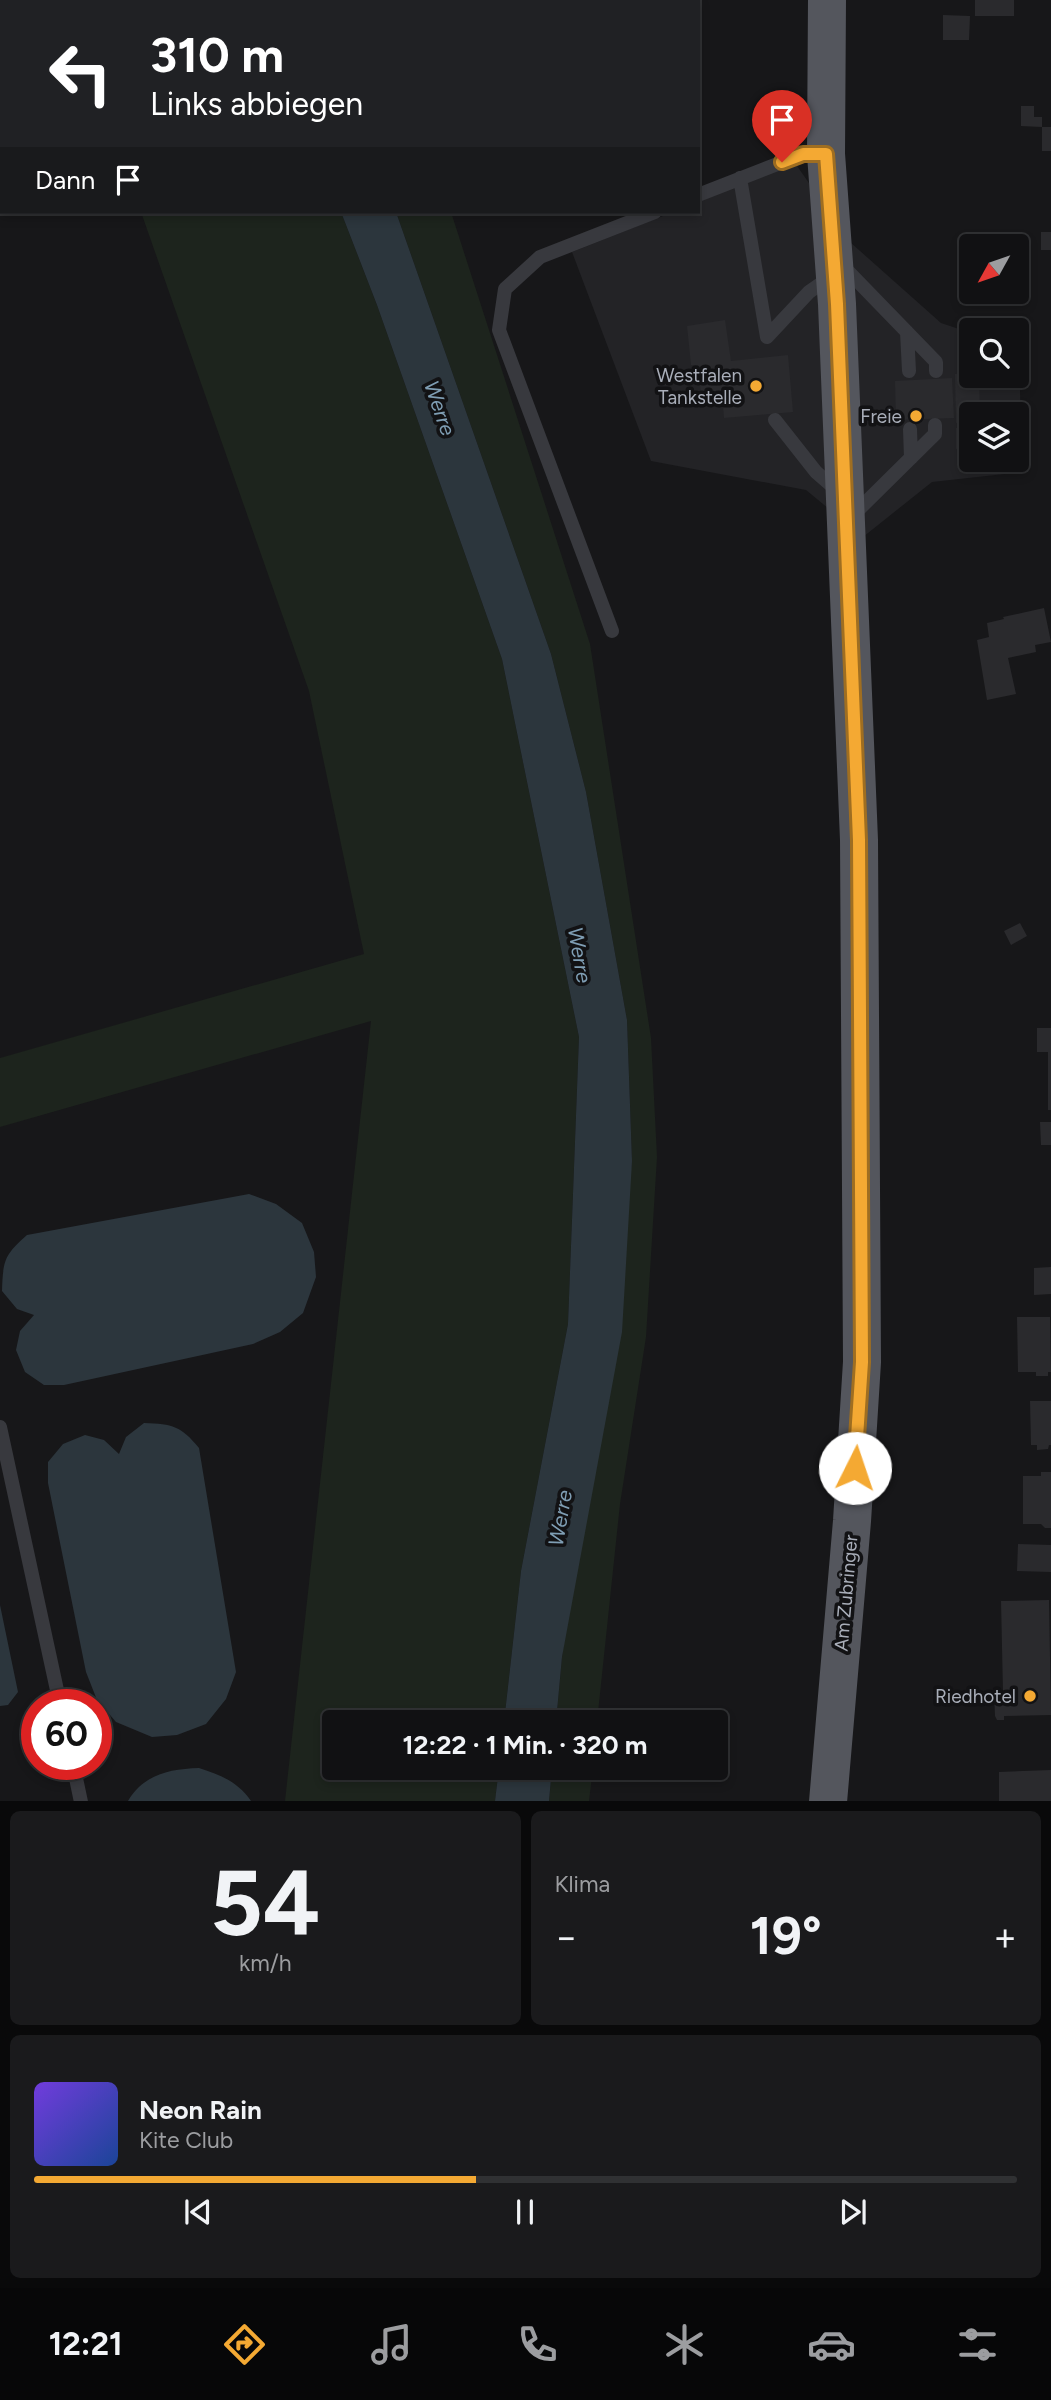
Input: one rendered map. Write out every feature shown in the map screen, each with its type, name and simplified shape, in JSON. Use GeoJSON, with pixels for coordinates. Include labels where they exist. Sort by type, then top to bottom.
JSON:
{"type":"FeatureCollection","features":[{"type":"Feature","properties":{"kind":"main road","name":"Am Zubringer"},"geometry":{"type":"LineString","coordinates":[[827,0],[826,154],[835,265],[859,840],[862,1362],[852,1521],[828,1801]]}},
{"type":"Feature","properties":{"kind":"lane"},"geometry":{"type":"LineString","coordinates":[[700,194],[803,154],[826,154]]}},
{"type":"Feature","properties":{"kind":"lane"},"geometry":{"type":"LineString","coordinates":[[740,178],[767,337],[835,265],[936,362],[936,372]]}},
{"type":"Feature","properties":{"kind":"lane"},"geometry":{"type":"LineString","coordinates":[[612,631],[499,330],[505,289],[540,257],[649,214]]}},
{"type":"Feature","properties":{"kind":"lane"},"geometry":{"type":"LineString","coordinates":[[907,332],[909,371]]}},
{"type":"Feature","properties":{"kind":"lane"},"geometry":{"type":"LineString","coordinates":[[775,420],[845,510],[911,458],[935,434],[935,425]]}},
{"type":"Feature","properties":{"kind":"lane"},"geometry":{"type":"LineString","coordinates":[[910,429],[911,458]]}},
{"type":"Feature","properties":{"kind":"lane"},"geometry":{"type":"LineString","coordinates":[[0,1427],[5,1470],[56,1689]]}},
{"type":"Feature","properties":{"kind":"lane"},"geometry":{"type":"LineString","coordinates":[[76,1780],[81,1801]]}},
{"type":"Feature","properties":{"kind":"shaded area"},"geometry":{"type":"Polygon","coordinates":[[[795,163],[850,242],[941,323],[959,329],[959,388],[1020,388],[1020,402],[959,402],[959,472],[1022,472],[932,482],[863,537],[806,490],[651,461],[572,252],[668,214],[700,214],[700,200],[795,163]]]}},
{"type":"Feature","properties":{"kind":"shaded area"},"geometry":{"type":"Polygon","coordinates":[[[142,214],[342,214],[377,305],[502,659],[579,1037],[568,1324],[521,1571],[505,1710],[322,1710],[322,1780],[498,1780],[495,1801],[285,1801],[371,1021],[0,1127],[0,1058],[364,954],[309,691],[142,214]]]}},
{"type":"Feature","properties":{"kind":"shaded area"},"geometry":{"type":"Polygon","coordinates":[[[397,214],[452,214],[590,644],[651,1038],[657,1157],[646,1337],[620,1504],[598,1710],[557,1710],[562,1657],[632,1161],[627,1020],[586,792],[551,654],[397,214]]]}},
{"type":"Feature","properties":{"kind":"shaded area"},"geometry":{"type":"Polygon","coordinates":[[[551,1780],[592,1780],[589,1801],[549,1801],[551,1780]]]}},
{"type":"Feature","properties":{"kind":"water","name":"Werre"},"geometry":{"type":"Polygon","coordinates":[[[342,214],[397,214],[551,654],[586,792],[627,1020],[632,1161],[622,1332],[562,1657],[557,1710],[505,1710],[521,1571],[568,1324],[579,1037],[502,659],[377,305],[342,214]]]}},
{"type":"Feature","properties":{"kind":"water"},"geometry":{"type":"Polygon","coordinates":[[[249,1194],[276,1204],[302,1223],[314,1252],[316,1277],[303,1313],[280,1332],[253,1344],[64,1385],[44,1385],[25,1372],[16,1350],[20,1331],[34,1315],[17,1309],[2,1291],[6,1259],[27,1235],[249,1194]]]}},
{"type":"Feature","properties":{"kind":"water"},"geometry":{"type":"Polygon","coordinates":[[[144,1423],[162,1424],[181,1431],[199,1448],[236,1672],[226,1699],[206,1724],[177,1735],[152,1737],[116,1722],[112,1717],[112,1689],[93,1689],[86,1672],[48,1483],[48,1462],[63,1444],[85,1435],[104,1440],[119,1454],[126,1437],[144,1423]]]}},
{"type":"Feature","properties":{"kind":"water"},"geometry":{"type":"Polygon","coordinates":[[[0,1605],[18,1692],[8,1705],[0,1706],[0,1605]]]}},
{"type":"Feature","properties":{"kind":"water"},"geometry":{"type":"Polygon","coordinates":[[[199,1768],[228,1780],[251,1801],[128,1801],[134,1792],[150,1779],[168,1772],[199,1768]]]}},
{"type":"Feature","properties":{"kind":"water"},"geometry":{"type":"Polygon","coordinates":[[[498,1780],[551,1780],[549,1801],[495,1801],[498,1780]]]}},
{"type":"Feature","properties":{"kind":"building"},"geometry":{"type":"Polygon","coordinates":[[[975,0],[1014,0],[1014,16],[975,16],[975,0]]]}},
{"type":"Feature","properties":{"kind":"building"},"geometry":{"type":"Polygon","coordinates":[[[943,15],[970,16],[969,40],[943,40],[943,15]]]}},
{"type":"Feature","properties":{"kind":"building"},"geometry":{"type":"Polygon","coordinates":[[[1021,106],[1034,106],[1034,117],[1042,117],[1042,127],[1021,126],[1021,106]]]}},
{"type":"Feature","properties":{"kind":"building"},"geometry":{"type":"Polygon","coordinates":[[[1042,127],[1051,127],[1051,151],[1042,151],[1042,127]]]}},
{"type":"Feature","properties":{"kind":"building"},"geometry":{"type":"Polygon","coordinates":[[[1041,232],[1051,232],[1051,250],[1041,250],[1041,232]]]}},
{"type":"Feature","properties":{"kind":"building"},"geometry":{"type":"Polygon","coordinates":[[[725,320],[731,361],[788,355],[793,412],[724,418],[722,393],[701,395],[698,365],[691,365],[687,326],[725,320]]]}},
{"type":"Feature","properties":{"kind":"building"},"geometry":{"type":"Polygon","coordinates":[[[955,374],[959,374],[959,388],[979,388],[980,402],[959,402],[959,423],[956,423],[955,374]]]}},
{"type":"Feature","properties":{"kind":"building"},"geometry":{"type":"Polygon","coordinates":[[[952,378],[954,418],[896,420],[895,381],[952,378]]]}},
{"type":"Feature","properties":{"kind":"building"},"geometry":{"type":"Polygon","coordinates":[[[956,428],[959,428],[959,449],[956,449],[956,428]]]}},
{"type":"Feature","properties":{"kind":"building"},"geometry":{"type":"Polygon","coordinates":[[[1044,608],[1051,642],[1035,645],[1036,652],[1008,658],[1016,694],[987,700],[977,640],[989,637],[987,623],[1044,608]]]}},
{"type":"Feature","properties":{"kind":"building"},"geometry":{"type":"Polygon","coordinates":[[[1020,923],[1027,936],[1011,945],[1004,931],[1020,923]]]}},
{"type":"Feature","properties":{"kind":"building"},"geometry":{"type":"Polygon","coordinates":[[[1037,1028],[1051,1028],[1051,1110],[1048,1110],[1048,1052],[1037,1052],[1037,1028]]]}},
{"type":"Feature","properties":{"kind":"building"},"geometry":{"type":"Polygon","coordinates":[[[1040,1122],[1051,1122],[1051,1145],[1041,1145],[1040,1122]]]}},
{"type":"Feature","properties":{"kind":"building"},"geometry":{"type":"Polygon","coordinates":[[[1051,1267],[1051,1294],[1034,1295],[1034,1268],[1051,1267]]]}},
{"type":"Feature","properties":{"kind":"building"},"geometry":{"type":"Polygon","coordinates":[[[1017,1317],[1050,1317],[1051,1372],[1048,1372],[1048,1376],[1036,1376],[1036,1372],[1018,1372],[1017,1317]]]}},
{"type":"Feature","properties":{"kind":"building"},"geometry":{"type":"Polygon","coordinates":[[[1030,1401],[1051,1401],[1051,1445],[1048,1449],[1037,1450],[1037,1445],[1031,1445],[1030,1401]]]}},
{"type":"Feature","properties":{"kind":"building"},"geometry":{"type":"Polygon","coordinates":[[[1041,1472],[1051,1472],[1051,1528],[1045,1528],[1041,1524],[1023,1524],[1023,1476],[1041,1476],[1041,1472]]]}},
{"type":"Feature","properties":{"kind":"building"},"geometry":{"type":"Polygon","coordinates":[[[1018,1544],[1051,1545],[1051,1572],[1017,1571],[1018,1544]]]}},
{"type":"Feature","properties":{"kind":"building"},"geometry":{"type":"Polygon","coordinates":[[[1049,1600],[1051,1715],[1004,1716],[1004,1720],[997,1720],[994,1692],[1003,1692],[1001,1601],[1049,1600]]]}},
{"type":"Feature","properties":{"kind":"building"},"geometry":{"type":"Polygon","coordinates":[[[1051,1770],[1051,1801],[999,1801],[999,1772],[1051,1770]]]}},
{"type":"Feature","properties":{"kind":"place","name":"Westfalen Tankstelle"},"geometry":{"type":"Point","coordinates":[756,386]}},
{"type":"Feature","properties":{"kind":"place","name":"Freie"},"geometry":{"type":"Point","coordinates":[916,416]}},
{"type":"Feature","properties":{"kind":"place","name":"Riedhotel"},"geometry":{"type":"Point","coordinates":[1030,1696]}},
{"type":"Feature","properties":{"kind":"route"},"geometry":{"type":"LineString","coordinates":[[782,162],[803,154],[826,154],[837,304],[859,840],[862,1362],[855,1468]]}}]}
